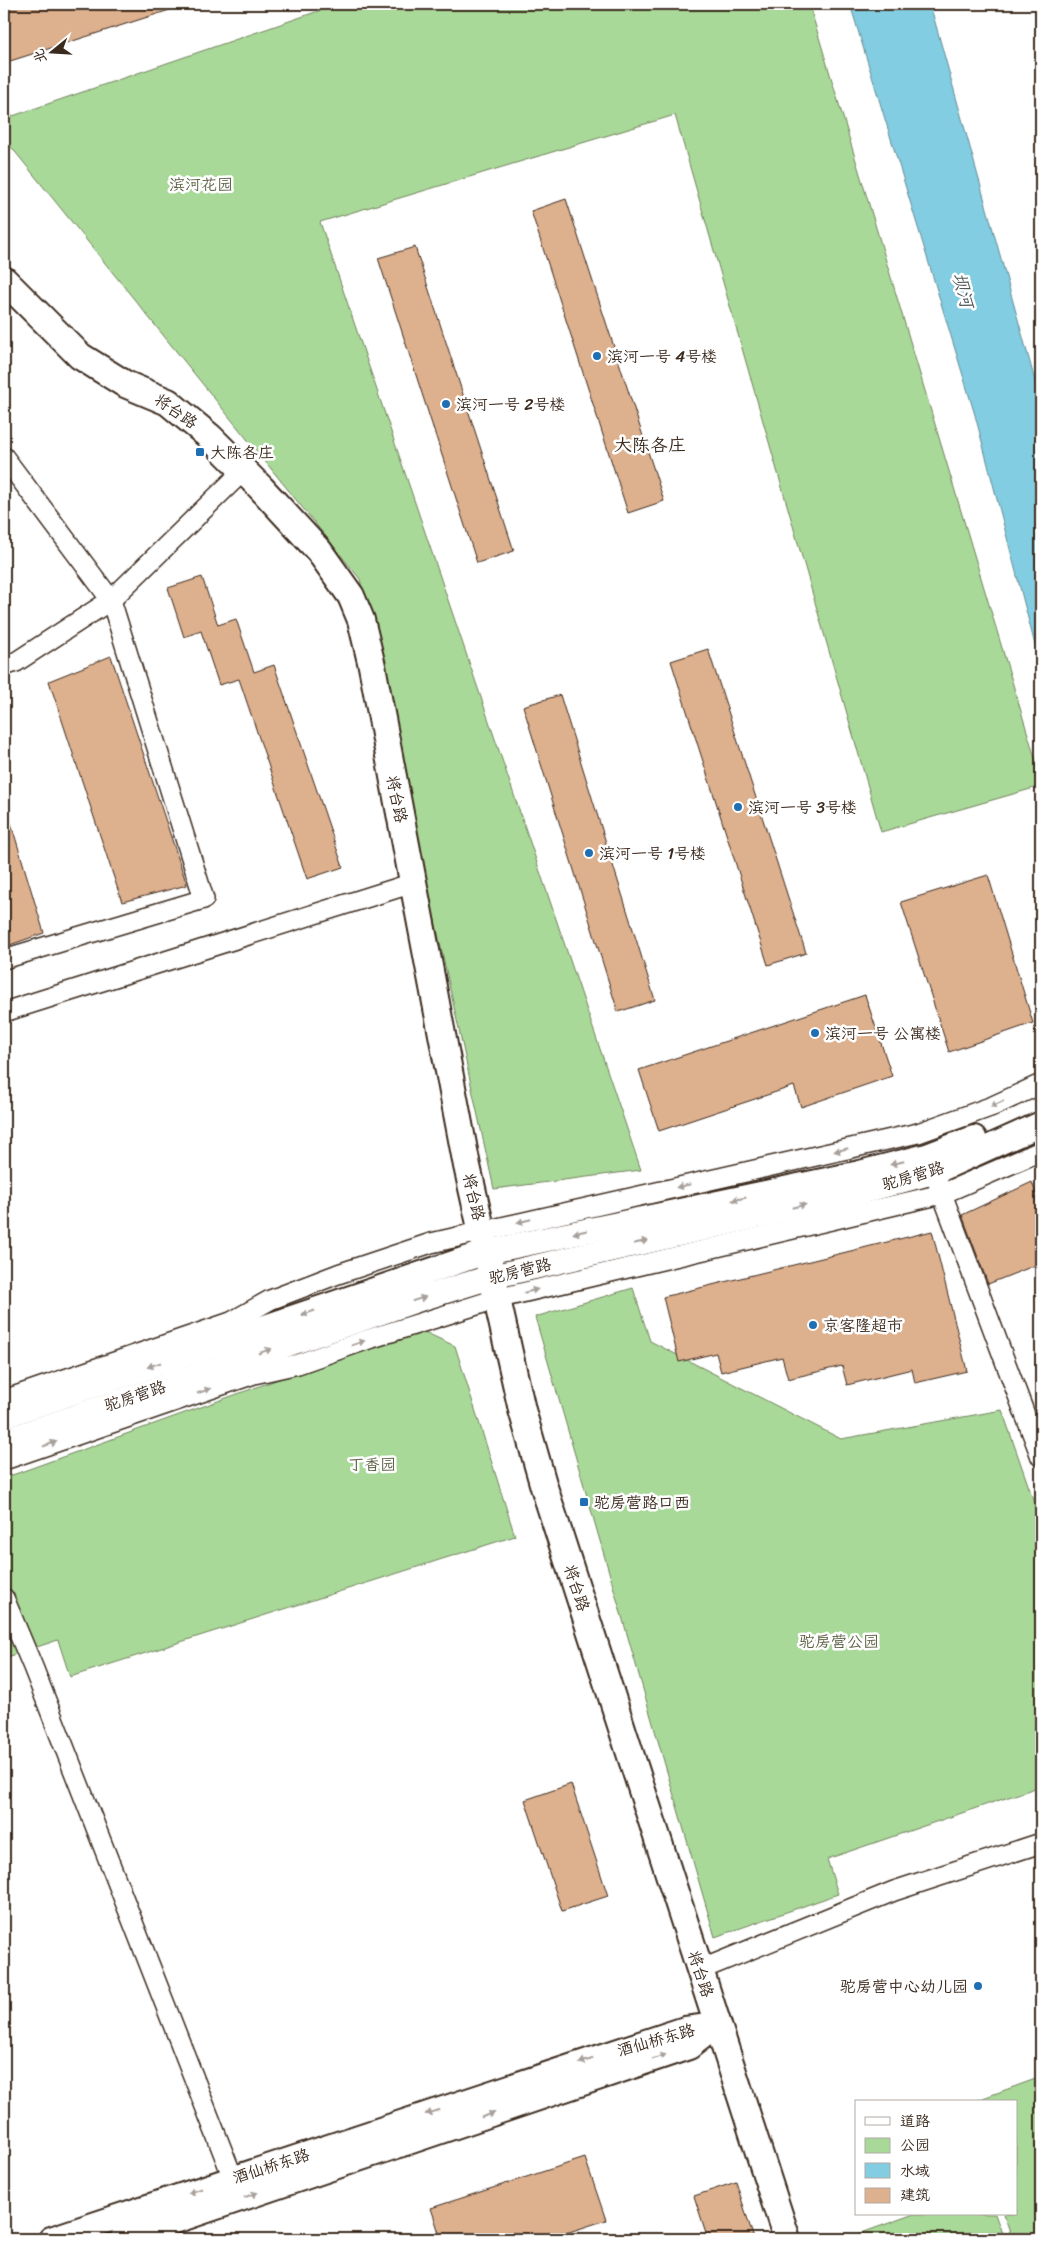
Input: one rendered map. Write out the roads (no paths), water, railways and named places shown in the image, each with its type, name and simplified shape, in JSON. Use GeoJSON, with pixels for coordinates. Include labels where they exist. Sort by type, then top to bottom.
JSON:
{"type":"FeatureCollection","features":[{"type":"Feature","properties":{"kind":"main road","name":"将台路"},"geometry":{"type":"LineString","coordinates":[[4,280],[80,356],[125,384],[168,402],[210,437],[244,470],[319,551],[351,596],[358,612],[372,666],[467,1166],[522,1410],[544,1487],[787,2239]]}},
{"type":"Feature","properties":{"kind":"street"},"geometry":{"type":"LineString","coordinates":[[4,457],[111,600],[204,899],[4,959]]}},
{"type":"Feature","properties":{"kind":"street"},"geometry":{"type":"LineString","coordinates":[[4,666],[16,662],[111,600],[244,470]]}},
{"type":"Feature","properties":{"kind":"street"},"geometry":{"type":"LineString","coordinates":[[4,1012],[413,883]]}},
{"type":"Feature","properties":{"kind":"street"},"geometry":{"type":"LineString","coordinates":[[4,1400],[231,1322],[270,1300],[338,1274],[431,1243],[484,1241],[918,1133],[993,1106],[1041,1084]]}},
{"type":"Feature","properties":{"kind":"street","name":"驼房营路"},"geometry":{"type":"LineString","coordinates":[[4,1416],[484,1241],[850,1175],[930,1164],[978,1137],[1041,1110]]}},
{"type":"Feature","properties":{"kind":"street","name":"驼房营路"},"geometry":{"type":"LineString","coordinates":[[4,1441],[422,1298],[494,1288],[852,1194],[1041,1124]]}},
{"type":"Feature","properties":{"kind":"street"},"geometry":{"type":"LineString","coordinates":[[918,1133],[1041,1457]]}},
{"type":"Feature","properties":{"kind":"street"},"geometry":{"type":"LineString","coordinates":[[4,1460],[254,1374],[298,1364],[366,1340],[494,1288],[942,1194],[1041,1150]]}},
{"type":"Feature","properties":{"kind":"street"},"geometry":{"type":"LineString","coordinates":[[4,1598],[41,1686],[233,2178]]}},
{"type":"Feature","properties":{"kind":"street"},"geometry":{"type":"LineString","coordinates":[[700,1970],[894,1891],[1041,1843]]}},
{"type":"Feature","properties":{"kind":"street","name":"酒仙桥东路"},"geometry":{"type":"LineString","coordinates":[[58,2238],[233,2178],[685,2029],[717,2025]]}},
{"type":"Feature","properties":{"kind":"street","name":"酒仙桥东路"},"geometry":{"type":"LineString","coordinates":[[122,2239],[689,2047],[717,2025]]}},
{"type":"Feature","properties":{"kind":"water","name":"坝河"},"geometry":{"type":"Polygon","coordinates":[[[850,4],[930,4],[1041,402],[1041,668],[975,415],[850,4]]]}},
{"type":"Feature","properties":{"kind":"place","name":"滨河一号 4号楼"},"geometry":{"type":"Point","coordinates":[597,356]}},
{"type":"Feature","properties":{"kind":"place","name":"滨河一号 2号楼"},"geometry":{"type":"Point","coordinates":[446,404]}},
{"type":"Feature","properties":{"kind":"place","name":"大陈各庄"},"geometry":{"type":"Point","coordinates":[200,452]}},
{"type":"Feature","properties":{"kind":"place","name":"滨河一号 3号楼"},"geometry":{"type":"Point","coordinates":[738,807]}},
{"type":"Feature","properties":{"kind":"place","name":"滨河一号 1号楼"},"geometry":{"type":"Point","coordinates":[589,853]}},
{"type":"Feature","properties":{"kind":"place","name":"滨河一号 公寓楼"},"geometry":{"type":"Point","coordinates":[815,1033]}},
{"type":"Feature","properties":{"kind":"place","name":"京客隆超市"},"geometry":{"type":"Point","coordinates":[813,1325]}},
{"type":"Feature","properties":{"kind":"place","name":"驼房营路口西"},"geometry":{"type":"Point","coordinates":[584,1502]}},
{"type":"Feature","properties":{"kind":"place","name":"驼房营中心幼儿园"},"geometry":{"type":"Point","coordinates":[978,1986]}},
{"type":"Feature","properties":{"kind":"district","name":"大陈各庄"},"geometry":{"type":"Point","coordinates":[650,445]}},
{"type":"Feature","properties":{"kind":"park label","name":"滨河花园"},"geometry":{"type":"Point","coordinates":[201,184]}},
{"type":"Feature","properties":{"kind":"park label","name":"丁香园"},"geometry":{"type":"Point","coordinates":[372,1464]}},
{"type":"Feature","properties":{"kind":"park label","name":"驼房营公园"},"geometry":{"type":"Point","coordinates":[839,1641]}}]}
